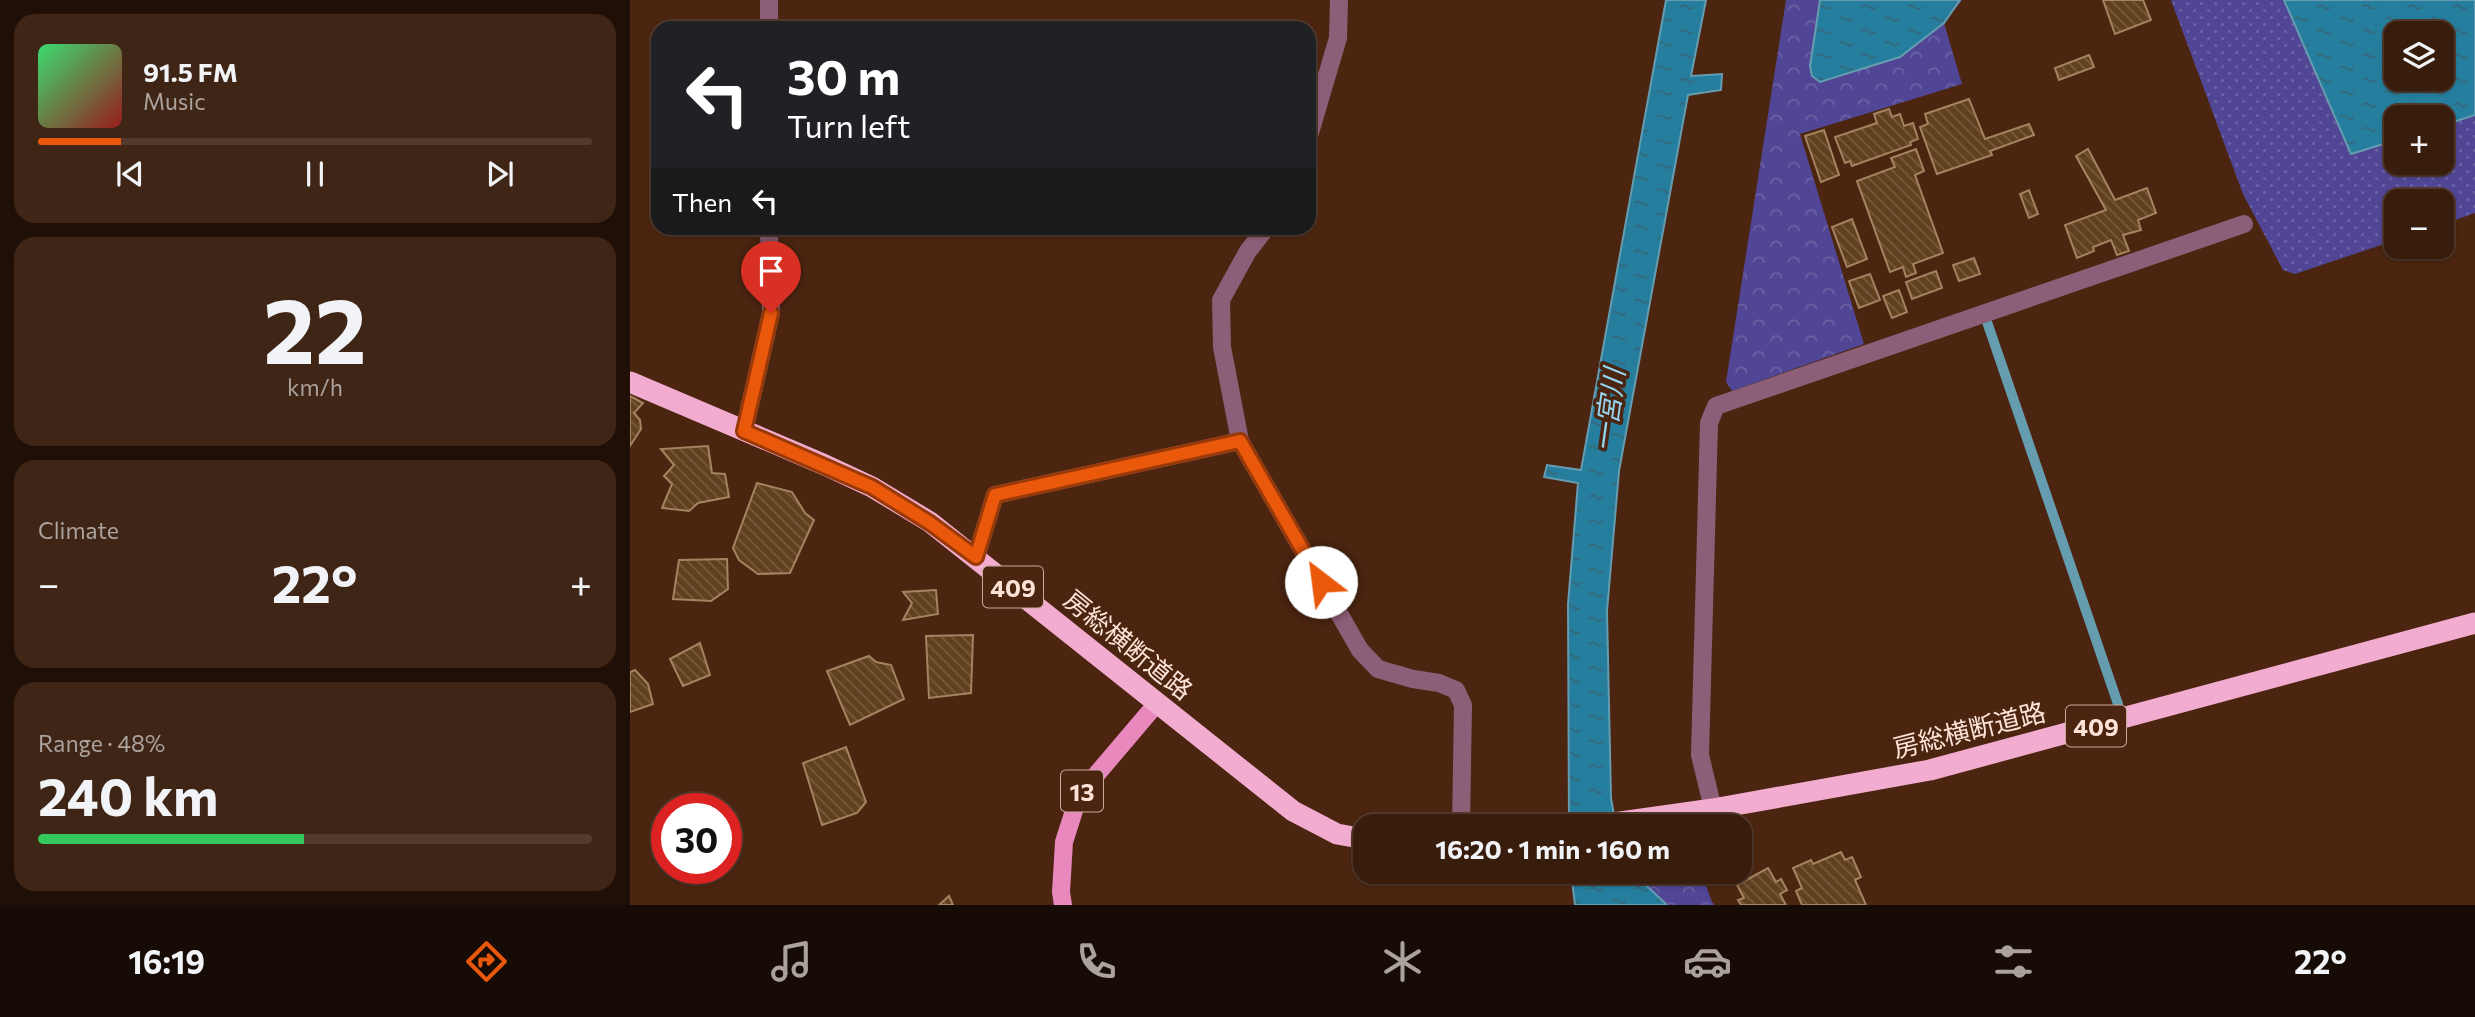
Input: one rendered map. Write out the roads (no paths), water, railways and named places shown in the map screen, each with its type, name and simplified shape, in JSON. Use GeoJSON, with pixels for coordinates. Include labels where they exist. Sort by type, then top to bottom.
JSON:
{"type":"FeatureCollection","features":[{"type":"Feature","properties":{"kind":"highway","name":"房総横断道路"},"geometry":{"type":"LineString","coordinates":[[630,382],[872,487],[930,523],[1293,811],[1337,834],[1353,837]]}},
{"type":"Feature","properties":{"kind":"highway","name":"房総横断道路"},"geometry":{"type":"LineString","coordinates":[[1677,814],[1930,769],[2475,623]]}},
{"type":"Feature","properties":{"kind":"main road","name":"13"},"geometry":{"type":"LineString","coordinates":[[1063,905],[1061,892],[1064,842],[1079,795],[1158,702]]}},
{"type":"Feature","properties":{"kind":"street"},"geometry":{"type":"LineString","coordinates":[[769,0],[769,21]]}},
{"type":"Feature","properties":{"kind":"street"},"geometry":{"type":"LineString","coordinates":[[1316,112],[1338,38],[1339,0]]}},
{"type":"Feature","properties":{"kind":"street"},"geometry":{"type":"LineString","coordinates":[[1713,809],[1700,755],[1709,423],[1716,406],[2244,224]]}},
{"type":"Feature","properties":{"kind":"street"},"geometry":{"type":"LineString","coordinates":[[744,431],[771,313],[769,235]]}},
{"type":"Feature","properties":{"kind":"street"},"geometry":{"type":"LineString","coordinates":[[1261,235],[1248,251],[1221,300],[1222,347],[1240,441],[1360,650],[1378,669],[1439,683],[1456,690],[1463,705],[1461,814]]}},
{"type":"Feature","properties":{"kind":"street"},"geometry":{"type":"LineString","coordinates":[[976,557],[995,495],[1240,441]]}},
{"type":"Feature","properties":{"kind":"water","name":"一宮川"},"geometry":{"type":"Polygon","coordinates":[[[1666,0],[1706,0],[1691,76],[1722,74],[1721,90],[1688,95],[1619,471],[1607,611],[1611,798],[1614,814],[1569,814],[1568,604],[1578,483],[1544,477],[1547,465],[1581,470],[1666,0]]]}},
{"type":"Feature","properties":{"kind":"water"},"geometry":{"type":"Polygon","coordinates":[[[1820,0],[1960,0],[1944,23],[1900,57],[1820,82],[1812,76],[1810,66],[1820,0]]]}},
{"type":"Feature","properties":{"kind":"water"},"geometry":{"type":"Polygon","coordinates":[[[2284,0],[2475,0],[2475,115],[2454,122],[2454,105],[2384,105],[2384,144],[2351,154],[2284,0]]]}},
{"type":"Feature","properties":{"kind":"water"},"geometry":{"type":"Polygon","coordinates":[[[1572,884],[1645,884],[1667,905],[1575,905],[1572,884]]]}},
{"type":"Feature","properties":{"kind":"waterway"},"geometry":{"type":"LineString","coordinates":[[1986,319],[2118,704]]}}]}
